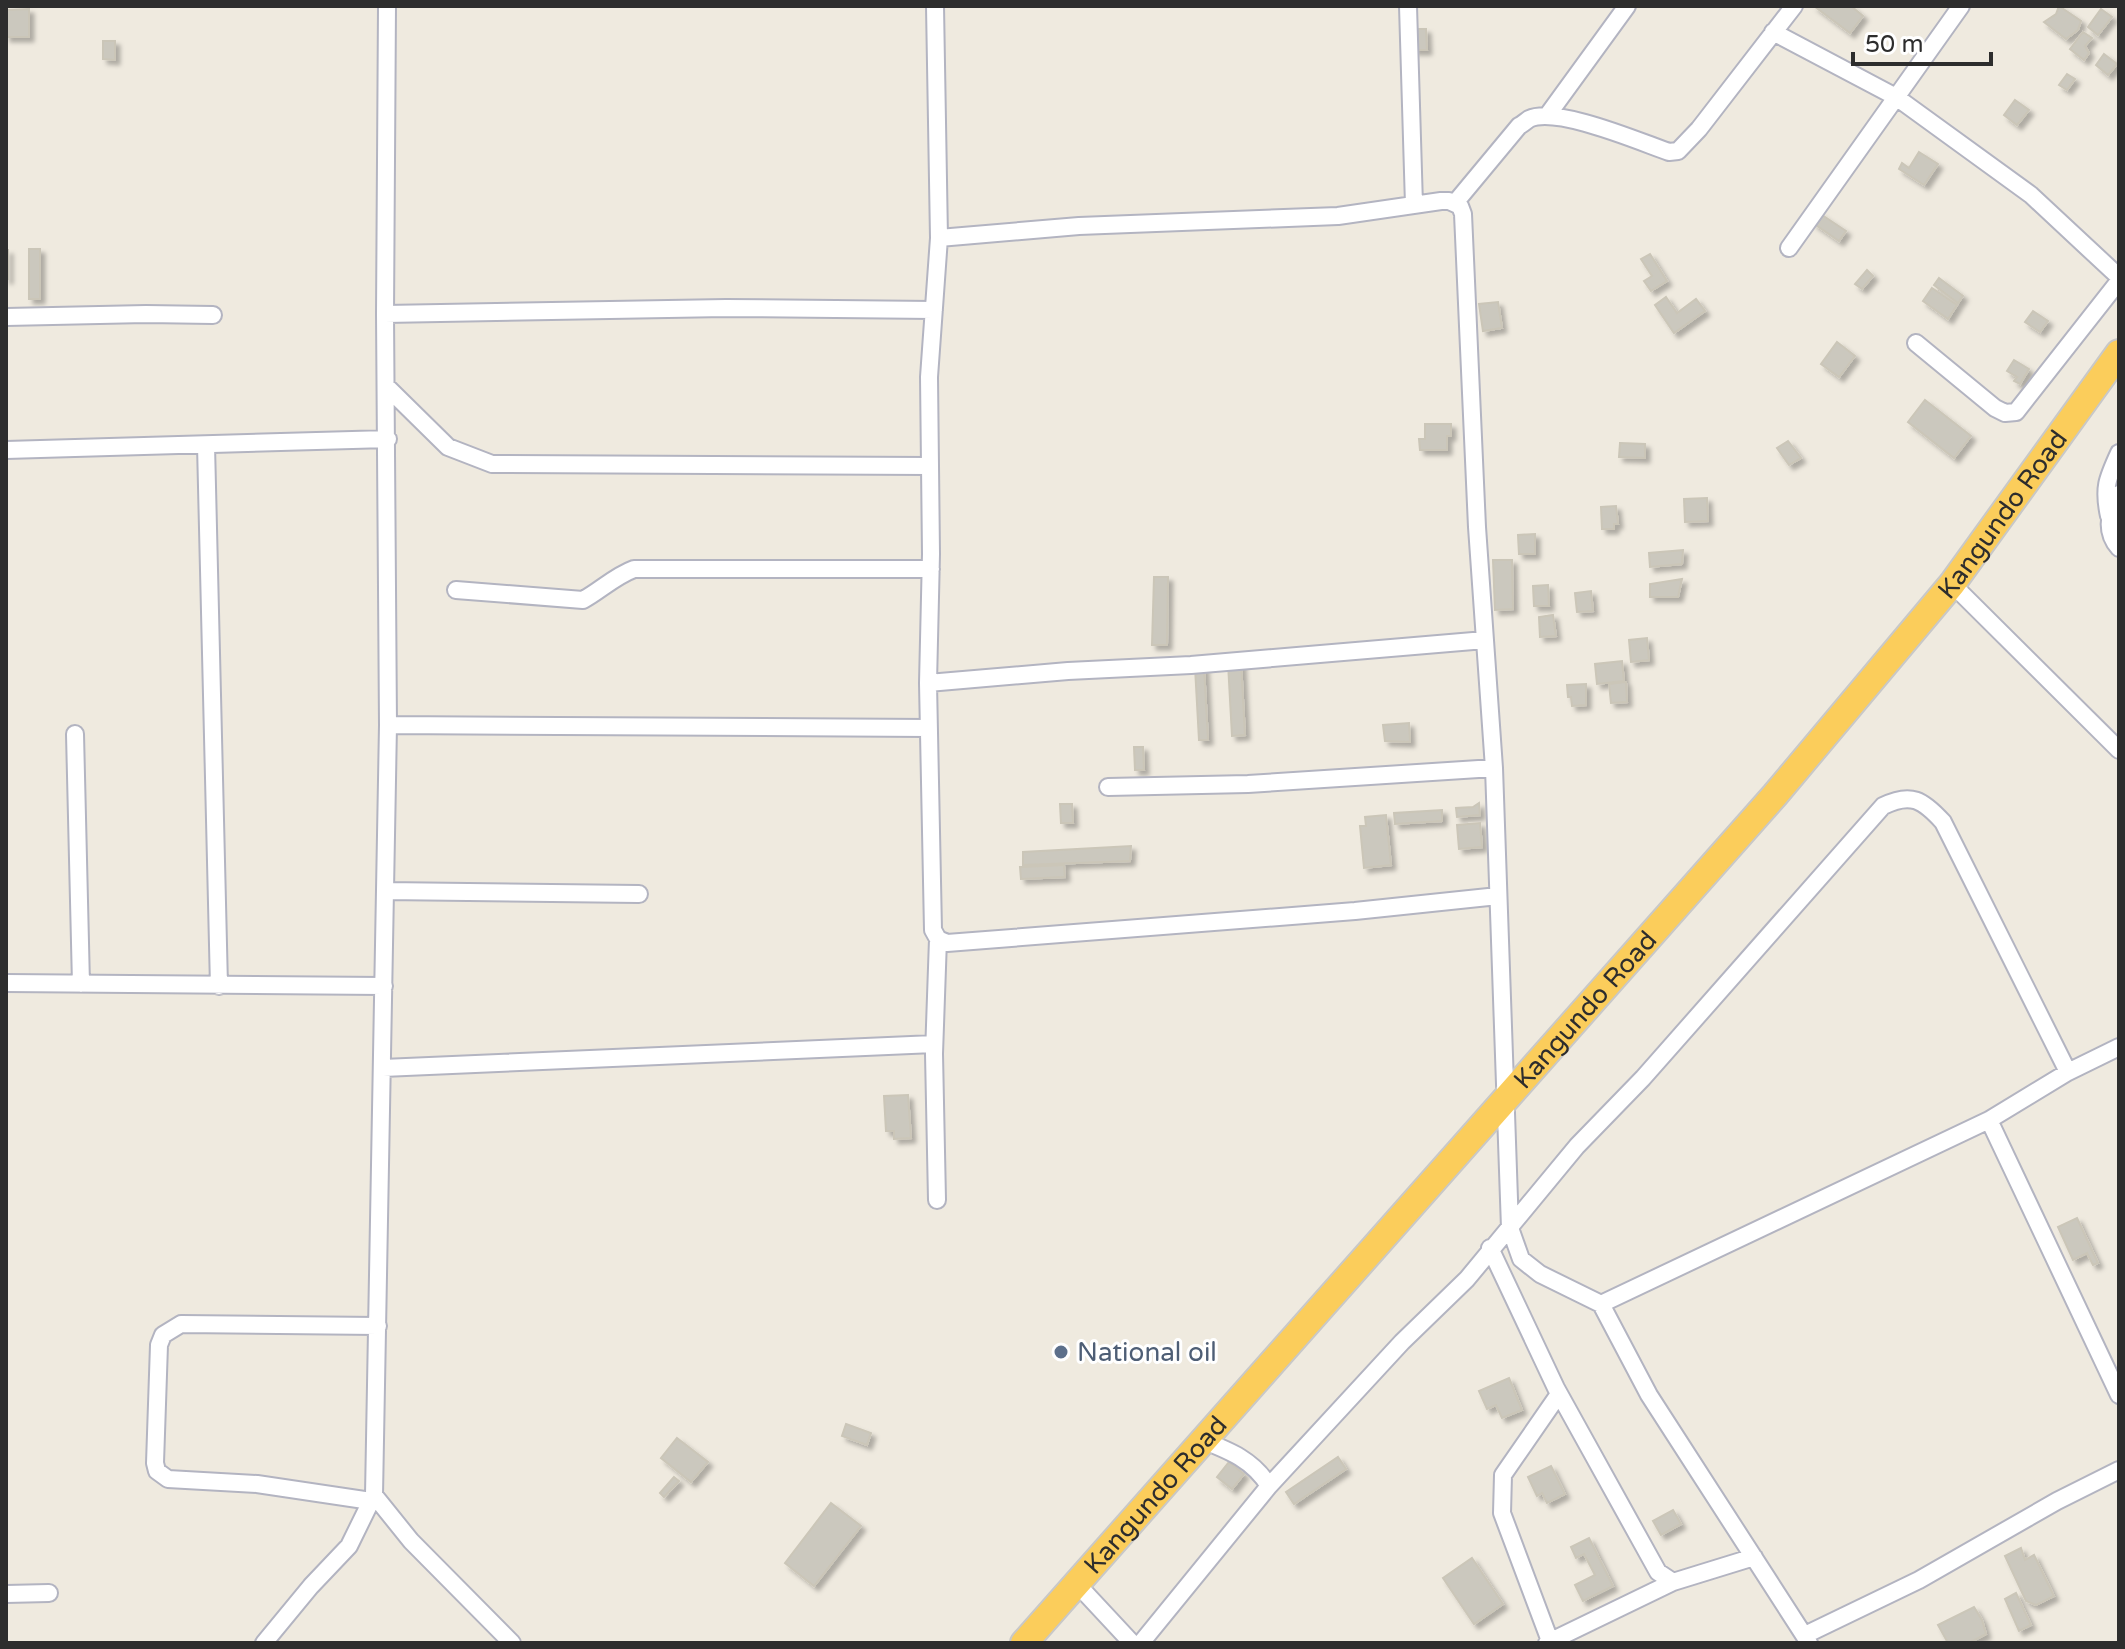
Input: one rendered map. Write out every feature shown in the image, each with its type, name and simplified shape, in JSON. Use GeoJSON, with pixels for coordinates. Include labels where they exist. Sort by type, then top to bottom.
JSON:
{"type":"FeatureCollection","features":[{"type":"Feature","properties":{"kind":"highway","name":"Kangundo Road"},"geometry":{"type":"LineString","coordinates":[[1024,1643],[1775,795],[1952,584],[2119,354]]}},
{"type":"Feature","properties":{"kind":"street"},"geometry":{"type":"LineString","coordinates":[[264,1643],[349,1546],[373,1498],[388,725],[385,314],[387,6]]}},
{"type":"Feature","properties":{"kind":"street"},"geometry":{"type":"LineString","coordinates":[[935,6],[939,238],[929,377],[931,569],[928,683],[933,930],[938,939],[934,1044],[937,1200]]}},
{"type":"Feature","properties":{"kind":"street"},"geometry":{"type":"LineString","coordinates":[[1408,6],[1414,205]]}},
{"type":"Feature","properties":{"kind":"street"},"geometry":{"type":"LineString","coordinates":[[1547,116],[1627,6]]}},
{"type":"Feature","properties":{"kind":"street"},"geometry":{"type":"LineString","coordinates":[[1455,203],[1519,126],[1530,118],[1569,118],[1669,152],[1678,151],[1699,129],[1794,6]]}},
{"type":"Feature","properties":{"kind":"street"},"geometry":{"type":"LineString","coordinates":[[1789,248],[1961,6]]}},
{"type":"Feature","properties":{"kind":"street"},"geometry":{"type":"LineString","coordinates":[[1773,32],[1896,97],[2031,195],[2119,279],[2016,412],[2005,413],[1995,408],[1916,343]]}},
{"type":"Feature","properties":{"kind":"street"},"geometry":{"type":"LineString","coordinates":[[939,238],[1079,226],[1338,216],[1441,201],[1460,206],[1463,214],[1494,768],[1510,1228],[1521,1259],[1540,1274],[1601,1304],[1649,1395],[1807,1639],[2119,1470]]}},
{"type":"Feature","properties":{"kind":"street"},"geometry":{"type":"LineString","coordinates":[[385,314],[726,308],[934,310]]}},
{"type":"Feature","properties":{"kind":"street"},"geometry":{"type":"LineString","coordinates":[[6,317],[213,315]]}},
{"type":"Feature","properties":{"kind":"street"},"geometry":{"type":"LineString","coordinates":[[387,387],[448,447],[492,464],[930,466]]}},
{"type":"Feature","properties":{"kind":"street"},"geometry":{"type":"LineString","coordinates":[[6,450],[388,439]]}},
{"type":"Feature","properties":{"kind":"street"},"geometry":{"type":"LineString","coordinates":[[206,445],[219,986]]}},
{"type":"Feature","properties":{"kind":"street"},"geometry":{"type":"LineString","coordinates":[[2119,453],[2104,492],[2110,531],[2119,548]]}},
{"type":"Feature","properties":{"kind":"street"},"geometry":{"type":"LineString","coordinates":[[2109,516],[2119,494]]}},
{"type":"Feature","properties":{"kind":"street"},"geometry":{"type":"LineString","coordinates":[[456,590],[583,600],[618,575],[634,569],[931,569]]}},
{"type":"Feature","properties":{"kind":"street"},"geometry":{"type":"LineString","coordinates":[[1952,584],[2119,750]]}},
{"type":"Feature","properties":{"kind":"street"},"geometry":{"type":"LineString","coordinates":[[928,683],[1485,640]]}},
{"type":"Feature","properties":{"kind":"street"},"geometry":{"type":"LineString","coordinates":[[388,725],[929,728]]}},
{"type":"Feature","properties":{"kind":"street"},"geometry":{"type":"LineString","coordinates":[[75,734],[81,984]]}},
{"type":"Feature","properties":{"kind":"street"},"geometry":{"type":"LineString","coordinates":[[1108,787],[1248,784],[1494,768]]}},
{"type":"Feature","properties":{"kind":"street"},"geometry":{"type":"LineString","coordinates":[[1141,1643],[1269,1486],[1402,1342],[1467,1279],[1577,1146],[1643,1078],[1883,806],[1897,799],[1914,799],[1928,805],[1943,822],[2068,1072]]}},
{"type":"Feature","properties":{"kind":"street"},"geometry":{"type":"LineString","coordinates":[[385,891],[639,894]]}},
{"type":"Feature","properties":{"kind":"street"},"geometry":{"type":"LineString","coordinates":[[938,939],[947,943],[1355,911],[1498,896]]}},
{"type":"Feature","properties":{"kind":"street"},"geometry":{"type":"LineString","coordinates":[[6,983],[384,986]]}},
{"type":"Feature","properties":{"kind":"street"},"geometry":{"type":"LineString","coordinates":[[383,1068],[934,1044]]}},
{"type":"Feature","properties":{"kind":"street"},"geometry":{"type":"LineString","coordinates":[[1601,1304],[1989,1120],[2068,1072],[2119,1047]]}},
{"type":"Feature","properties":{"kind":"street"},"geometry":{"type":"LineString","coordinates":[[1989,1120],[2119,1395]]}},
{"type":"Feature","properties":{"kind":"street"},"geometry":{"type":"LineString","coordinates":[[1490,1248],[1559,1394],[1651,1562],[1658,1572],[1673,1582]]}},
{"type":"Feature","properties":{"kind":"street"},"geometry":{"type":"LineString","coordinates":[[378,1326],[181,1324],[163,1335],[159,1345],[155,1463],[162,1476],[168,1479],[257,1484],[373,1498],[512,1643]]}},
{"type":"Feature","properties":{"kind":"street"},"geometry":{"type":"LineString","coordinates":[[1559,1394],[1503,1475],[1502,1513],[1549,1642],[1673,1582],[1754,1557]]}},
{"type":"Feature","properties":{"kind":"street"},"geometry":{"type":"LineString","coordinates":[[1202,1440],[1236,1453],[1260,1470],[1269,1486]]}},
{"type":"Feature","properties":{"kind":"street"},"geometry":{"type":"LineString","coordinates":[[1077,1584],[1132,1643]]}},
{"type":"Feature","properties":{"kind":"street"},"geometry":{"type":"LineString","coordinates":[[6,1594],[49,1593]]}},
{"type":"Feature","properties":{"kind":"building"},"geometry":{"type":"Polygon","coordinates":[[[1814,6],[1851,6],[1863,16],[1850,33],[1814,6]]]}},
{"type":"Feature","properties":{"kind":"building"},"geometry":{"type":"Polygon","coordinates":[[[2059,6],[2081,21],[2078,30],[2066,39],[2044,22],[2056,14],[2059,6]]]}},
{"type":"Feature","properties":{"kind":"building"},"geometry":{"type":"Polygon","coordinates":[[[29,9],[29,37],[6,37],[6,10],[29,9]]]}},
{"type":"Feature","properties":{"kind":"building"},"geometry":{"type":"Polygon","coordinates":[[[2101,9],[2112,17],[2098,35],[2088,27],[2101,9]]]}},
{"type":"Feature","properties":{"kind":"building"},"geometry":{"type":"Polygon","coordinates":[[[1413,29],[1426,29],[1427,50],[1413,50],[1413,29]]]}},
{"type":"Feature","properties":{"kind":"building"},"geometry":{"type":"Polygon","coordinates":[[[2083,32],[2092,38],[2085,46],[2089,53],[2084,60],[2070,49],[2083,32]]]}},
{"type":"Feature","properties":{"kind":"building"},"geometry":{"type":"Polygon","coordinates":[[[103,41],[115,41],[115,60],[103,59],[103,41]]]}},
{"type":"Feature","properties":{"kind":"building"},"geometry":{"type":"Polygon","coordinates":[[[2104,54],[2117,64],[2108,75],[2096,65],[2104,54]]]}},
{"type":"Feature","properties":{"kind":"building"},"geometry":{"type":"Polygon","coordinates":[[[2067,74],[2075,79],[2067,90],[2059,85],[2067,74]]]}},
{"type":"Feature","properties":{"kind":"building"},"geometry":{"type":"Polygon","coordinates":[[[2015,100],[2029,110],[2017,125],[2004,115],[2015,100]]]}},
{"type":"Feature","properties":{"kind":"building"},"geometry":{"type":"Polygon","coordinates":[[[1919,152],[1938,164],[1924,185],[1899,169],[1902,163],[1909,168],[1919,152]]]}},
{"type":"Feature","properties":{"kind":"building"},"geometry":{"type":"Polygon","coordinates":[[[1819,213],[1846,231],[1839,241],[1813,223],[1819,213]]]}},
{"type":"Feature","properties":{"kind":"building"},"geometry":{"type":"Polygon","coordinates":[[[29,249],[40,249],[40,299],[29,299],[29,249]]]}},
{"type":"Feature","properties":{"kind":"building"},"geometry":{"type":"Polygon","coordinates":[[[8,250],[8,279],[6,279],[8,250]]]}},
{"type":"Feature","properties":{"kind":"building"},"geometry":{"type":"Polygon","coordinates":[[[1650,254],[1667,281],[1651,291],[1644,281],[1652,276],[1641,259],[1650,254]]]}},
{"type":"Feature","properties":{"kind":"building"},"geometry":{"type":"Polygon","coordinates":[[[1867,270],[1873,276],[1862,289],[1855,284],[1867,270]]]}},
{"type":"Feature","properties":{"kind":"building"},"geometry":{"type":"Polygon","coordinates":[[[1939,278],[1963,296],[1958,303],[1934,285],[1939,278]]]}},
{"type":"Feature","properties":{"kind":"building"},"geometry":{"type":"Polygon","coordinates":[[[1932,288],[1957,305],[1948,319],[1923,301],[1932,288]]]}},
{"type":"Feature","properties":{"kind":"building"},"geometry":{"type":"Polygon","coordinates":[[[1666,297],[1677,313],[1696,299],[1705,311],[1674,333],[1655,305],[1666,297]]]}},
{"type":"Feature","properties":{"kind":"building"},"geometry":{"type":"Polygon","coordinates":[[[1498,302],[1502,328],[1483,331],[1479,304],[1498,302]]]}},
{"type":"Feature","properties":{"kind":"building"},"geometry":{"type":"Polygon","coordinates":[[[2033,311],[2048,321],[2040,332],[2025,322],[2033,311]]]}},
{"type":"Feature","properties":{"kind":"building"},"geometry":{"type":"Polygon","coordinates":[[[1837,342],[1855,356],[1839,377],[1821,364],[1837,342]]]}},
{"type":"Feature","properties":{"kind":"building"},"geometry":{"type":"Polygon","coordinates":[[[2014,360],[2029,369],[2020,384],[2014,381],[2017,377],[2007,371],[2014,360]]]}},
{"type":"Feature","properties":{"kind":"building"},"geometry":{"type":"Polygon","coordinates":[[[1925,400],[1971,436],[1954,458],[1908,422],[1925,400]]]}},
{"type":"Feature","properties":{"kind":"building"},"geometry":{"type":"Polygon","coordinates":[[[1425,424],[1451,424],[1447,450],[1420,450],[1419,439],[1425,439],[1425,424]]]}},
{"type":"Feature","properties":{"kind":"building"},"geometry":{"type":"Polygon","coordinates":[[[1788,441],[1801,458],[1789,465],[1777,448],[1788,441]]]}},
{"type":"Feature","properties":{"kind":"building"},"geometry":{"type":"Polygon","coordinates":[[[1620,443],[1645,444],[1645,458],[1619,457],[1620,443]]]}},
{"type":"Feature","properties":{"kind":"building"},"geometry":{"type":"Polygon","coordinates":[[[1707,498],[1708,521],[1685,522],[1684,499],[1707,498]]]}},
{"type":"Feature","properties":{"kind":"building"},"geometry":{"type":"Polygon","coordinates":[[[1616,506],[1618,524],[1614,524],[1614,529],[1602,529],[1601,507],[1616,506]]]}},
{"type":"Feature","properties":{"kind":"building"},"geometry":{"type":"Polygon","coordinates":[[[1535,534],[1535,554],[1519,554],[1518,535],[1535,534]]]}},
{"type":"Feature","properties":{"kind":"building"},"geometry":{"type":"Polygon","coordinates":[[[1683,550],[1682,564],[1650,567],[1649,553],[1683,550]]]}},
{"type":"Feature","properties":{"kind":"building"},"geometry":{"type":"Polygon","coordinates":[[[1493,560],[1512,560],[1513,609],[1495,610],[1493,560]]]}},
{"type":"Feature","properties":{"kind":"building"},"geometry":{"type":"Polygon","coordinates":[[[1154,577],[1168,577],[1167,645],[1152,645],[1154,577]]]}},
{"type":"Feature","properties":{"kind":"building"},"geometry":{"type":"Polygon","coordinates":[[[1682,579],[1678,597],[1650,597],[1650,584],[1682,579]]]}},
{"type":"Feature","properties":{"kind":"building"},"geometry":{"type":"Polygon","coordinates":[[[1548,585],[1549,606],[1534,606],[1533,586],[1548,585]]]}},
{"type":"Feature","properties":{"kind":"building"},"geometry":{"type":"Polygon","coordinates":[[[1591,591],[1593,611],[1577,612],[1575,593],[1591,591]]]}},
{"type":"Feature","properties":{"kind":"building"},"geometry":{"type":"Polygon","coordinates":[[[1553,615],[1556,636],[1540,637],[1539,617],[1553,615]]]}},
{"type":"Feature","properties":{"kind":"building"},"geometry":{"type":"Polygon","coordinates":[[[1647,638],[1649,660],[1631,662],[1629,640],[1647,638]]]}},
{"type":"Feature","properties":{"kind":"building"},"geometry":{"type":"Polygon","coordinates":[[[1622,661],[1624,681],[1597,684],[1595,664],[1622,661]]]}},
{"type":"Feature","properties":{"kind":"building"},"geometry":{"type":"Polygon","coordinates":[[[1241,662],[1245,735],[1232,736],[1228,663],[1241,662]]]}},
{"type":"Feature","properties":{"kind":"building"},"geometry":{"type":"Polygon","coordinates":[[[1195,667],[1204,667],[1208,740],[1199,740],[1195,667]]]}},
{"type":"Feature","properties":{"kind":"building"},"geometry":{"type":"Polygon","coordinates":[[[1626,682],[1627,702],[1611,703],[1609,684],[1626,682]]]}},
{"type":"Feature","properties":{"kind":"building"},"geometry":{"type":"Polygon","coordinates":[[[1586,684],[1586,705],[1572,706],[1567,685],[1586,684]]]}},
{"type":"Feature","properties":{"kind":"building"},"geometry":{"type":"Polygon","coordinates":[[[1409,723],[1410,742],[1385,741],[1383,725],[1409,723]]]}},
{"type":"Feature","properties":{"kind":"building"},"geometry":{"type":"Polygon","coordinates":[[[1134,747],[1143,747],[1144,770],[1135,770],[1134,747]]]}},
{"type":"Feature","properties":{"kind":"building"},"geometry":{"type":"Polygon","coordinates":[[[1479,803],[1480,815],[1457,817],[1456,808],[1473,807],[1479,803]]]}},
{"type":"Feature","properties":{"kind":"building"},"geometry":{"type":"Polygon","coordinates":[[[1060,804],[1072,804],[1073,823],[1061,823],[1060,804]]]}},
{"type":"Feature","properties":{"kind":"building"},"geometry":{"type":"Polygon","coordinates":[[[1442,810],[1442,821],[1395,824],[1394,813],[1442,810]]]}},
{"type":"Feature","properties":{"kind":"building"},"geometry":{"type":"Polygon","coordinates":[[[1386,815],[1391,865],[1364,868],[1360,826],[1366,826],[1365,817],[1386,815]]]}},
{"type":"Feature","properties":{"kind":"building"},"geometry":{"type":"Polygon","coordinates":[[[1480,823],[1482,847],[1459,849],[1457,825],[1480,823]]]}},
{"type":"Feature","properties":{"kind":"building"},"geometry":{"type":"Polygon","coordinates":[[[1131,846],[1130,861],[1023,865],[1023,852],[1131,846]]]}},
{"type":"Feature","properties":{"kind":"building"},"geometry":{"type":"Polygon","coordinates":[[[1064,865],[1065,877],[1021,879],[1020,867],[1064,865]]]}},
{"type":"Feature","properties":{"kind":"building"},"geometry":{"type":"Polygon","coordinates":[[[908,1095],[911,1138],[894,1139],[894,1131],[886,1131],[884,1096],[908,1095]]]}},
{"type":"Feature","properties":{"kind":"building"},"geometry":{"type":"Polygon","coordinates":[[[2077,1218],[2098,1263],[2093,1265],[2087,1253],[2073,1260],[2058,1227],[2077,1218]]]}},
{"type":"Feature","properties":{"kind":"building"},"geometry":{"type":"Polygon","coordinates":[[[1509,1378],[1522,1410],[1502,1418],[1496,1405],[1487,1409],[1479,1391],[1509,1378]]]}},
{"type":"Feature","properties":{"kind":"building"},"geometry":{"type":"Polygon","coordinates":[[[846,1424],[871,1433],[867,1445],[842,1436],[846,1424]]]}},
{"type":"Feature","properties":{"kind":"building"},"geometry":{"type":"Polygon","coordinates":[[[677,1438],[708,1462],[691,1482],[661,1458],[677,1438]]]}},
{"type":"Feature","properties":{"kind":"building"},"geometry":{"type":"Polygon","coordinates":[[[1338,1457],[1346,1469],[1294,1504],[1286,1492],[1338,1457]]]}},
{"type":"Feature","properties":{"kind":"building"},"geometry":{"type":"Polygon","coordinates":[[[1229,1462],[1244,1474],[1232,1489],[1217,1477],[1229,1462]]]}},
{"type":"Feature","properties":{"kind":"building"},"geometry":{"type":"Polygon","coordinates":[[[1551,1466],[1565,1494],[1547,1503],[1542,1493],[1537,1496],[1528,1477],[1551,1466]]]}},
{"type":"Feature","properties":{"kind":"building"},"geometry":{"type":"Polygon","coordinates":[[[674,1477],[679,1481],[664,1497],[660,1493],[674,1477]]]}},
{"type":"Feature","properties":{"kind":"building"},"geometry":{"type":"Polygon","coordinates":[[[831,1503],[861,1526],[814,1586],[785,1563],[831,1503]]]}},
{"type":"Feature","properties":{"kind":"building"},"geometry":{"type":"Polygon","coordinates":[[[1673,1510],[1681,1524],[1661,1535],[1653,1521],[1673,1510]]]}},
{"type":"Feature","properties":{"kind":"building"},"geometry":{"type":"Polygon","coordinates":[[[1589,1538],[1613,1586],[1583,1601],[1575,1585],[1595,1575],[1584,1554],[1576,1558],[1571,1547],[1589,1538]]]}},
{"type":"Feature","properties":{"kind":"building"},"geometry":{"type":"Polygon","coordinates":[[[2021,1548],[2025,1560],[2034,1555],[2054,1596],[2036,1605],[2026,1601],[2005,1556],[2021,1548]]]}},
{"type":"Feature","properties":{"kind":"building"},"geometry":{"type":"Polygon","coordinates":[[[1472,1558],[1503,1604],[1474,1624],[1443,1578],[1472,1558]]]}},
{"type":"Feature","properties":{"kind":"building"},"geometry":{"type":"Polygon","coordinates":[[[2016,1593],[2031,1625],[2019,1631],[2005,1599],[2016,1593]]]}},
{"type":"Feature","properties":{"kind":"building"},"geometry":{"type":"Polygon","coordinates":[[[1974,1607],[1986,1634],[1969,1643],[1948,1643],[1938,1625],[1974,1607]]]}},
{"type":"Feature","properties":{"kind":"place","name":"National oil"},"geometry":{"type":"Point","coordinates":[1061,1352]}}]}
